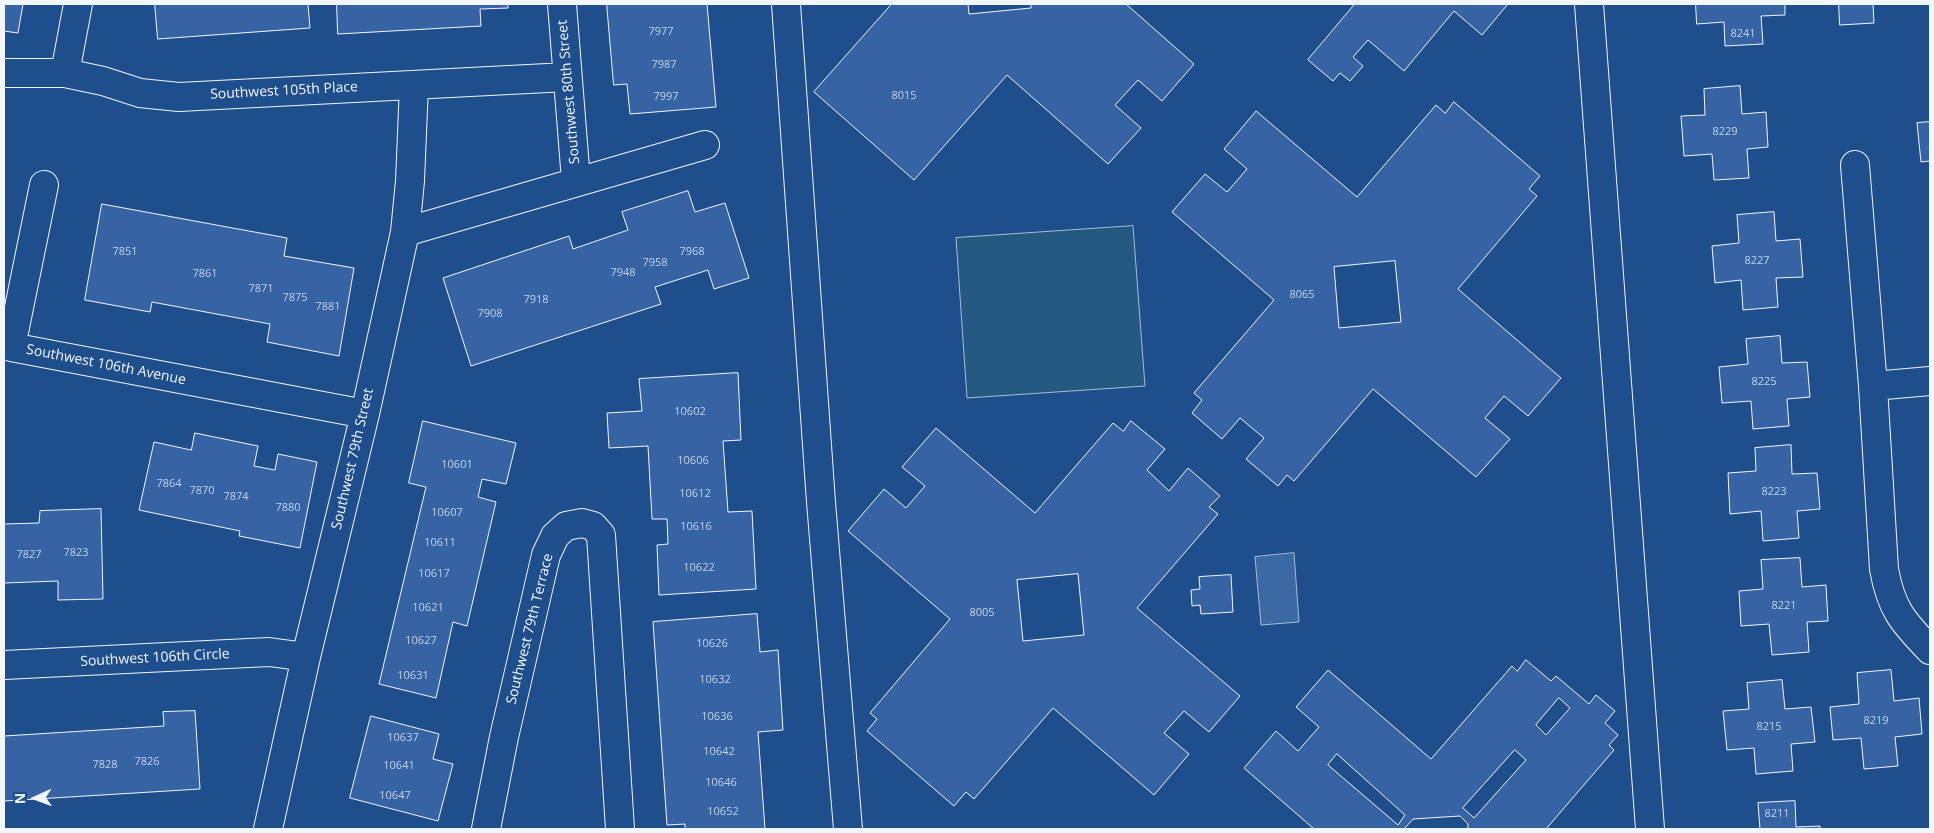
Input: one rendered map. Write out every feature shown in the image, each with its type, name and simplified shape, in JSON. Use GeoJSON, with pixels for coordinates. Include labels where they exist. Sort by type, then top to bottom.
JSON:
{"type":"FeatureCollection","features":[{"type":"Feature","properties":{"kind":"street"},"geometry":{"type":"LineString","coordinates":[[65,73],[78,4]]}},
{"type":"Feature","properties":{"kind":"street","name":"Southwest 80th Street"},"geometry":{"type":"LineString","coordinates":[[562,4],[576,181]]}},
{"type":"Feature","properties":{"kind":"street"},"geometry":{"type":"LineString","coordinates":[[786,4],[821,502],[848,829]]}},
{"type":"Feature","properties":{"kind":"street"},"geometry":{"type":"LineString","coordinates":[[1589,4],[1650,829]]}},
{"type":"Feature","properties":{"kind":"street","name":"Southwest 105th Place"},"geometry":{"type":"LineString","coordinates":[[4,73],[65,73],[103,81],[140,93],[178,97],[567,77]]}},
{"type":"Feature","properties":{"kind":"street","name":"Southwest 79th Street"},"geometry":{"type":"LineString","coordinates":[[268,829],[306,657],[365,414],[405,232],[410,181],[414,85]]}},
{"type":"Feature","properties":{"kind":"street"},"geometry":{"type":"LineString","coordinates":[[405,232],[705,145]]}},
{"type":"Feature","properties":{"kind":"street"},"geometry":{"type":"LineString","coordinates":[[1855,165],[1873,386],[1884,569],[1895,609],[1908,628],[1930,650]]}},
{"type":"Feature","properties":{"kind":"street","name":"Southwest 106th Avenue"},"geometry":{"type":"LineString","coordinates":[[44,185],[11,348],[365,414]]}},
{"type":"Feature","properties":{"kind":"street"},"geometry":{"type":"LineString","coordinates":[[1873,386],[1930,381]]}},
{"type":"Feature","properties":{"kind":"street","name":"Southwest 79th Terrace"},"geometry":{"type":"LineString","coordinates":[[486,829],[504,738],[546,555],[555,536],[566,526],[582,523],[593,526],[601,535],[620,829]]}},
{"type":"Feature","properties":{"kind":"street","name":"Southwest 106th Circle"},"geometry":{"type":"LineString","coordinates":[[4,665],[269,652],[306,657]]}},
{"type":"Feature","properties":{"kind":"shaded area"},"geometry":{"type":"Polygon","coordinates":[[[1133,226],[1145,386],[967,398],[956,238],[1133,226]]]}},
{"type":"Feature","properties":{"kind":"shaded area"},"geometry":{"type":"Polygon","coordinates":[[[1294,553],[1299,622],[1261,625],[1255,557],[1294,553]]]}},
{"type":"Feature","properties":{"kind":"building"},"geometry":{"type":"Polygon","coordinates":[[[4,4],[23,4],[18,33],[4,31],[4,4]]]}},
{"type":"Feature","properties":{"kind":"building"},"geometry":{"type":"Polygon","coordinates":[[[155,4],[308,4],[310,28],[158,39],[155,4]]]}},
{"type":"Feature","properties":{"kind":"building"},"geometry":{"type":"Polygon","coordinates":[[[337,4],[508,4],[508,8],[480,9],[481,26],[338,34],[337,4]]]}},
{"type":"Feature","properties":{"kind":"building"},"geometry":{"type":"Polygon","coordinates":[[[607,4],[707,4],[716,107],[630,114],[627,84],[614,85],[607,4]]]}},
{"type":"Feature","properties":{"kind":"building"},"geometry":{"type":"Polygon","coordinates":[[[892,4],[968,4],[969,14],[1031,8],[1031,4],[1126,4],[1194,64],[1162,101],[1138,80],[1115,105],[1141,128],[1108,164],[1007,75],[914,180],[814,92],[892,4]]]}},
{"type":"Feature","properties":{"kind":"building"},"geometry":{"type":"Polygon","coordinates":[[[1355,4],[1508,4],[1482,35],[1454,11],[1404,71],[1368,40],[1353,57],[1363,66],[1350,81],[1340,73],[1333,81],[1308,60],[1355,4]]]}},
{"type":"Feature","properties":{"kind":"building"},"geometry":{"type":"Polygon","coordinates":[[[1696,4],[1785,4],[1785,15],[1761,16],[1763,44],[1725,46],[1724,22],[1697,24],[1696,4]]]}},
{"type":"Feature","properties":{"kind":"building"},"geometry":{"type":"Polygon","coordinates":[[[1839,4],[1873,4],[1874,23],[1840,25],[1839,4]]]}},
{"type":"Feature","properties":{"kind":"building"},"geometry":{"type":"Polygon","coordinates":[[[1740,86],[1742,114],[1766,112],[1768,147],[1747,149],[1749,178],[1714,180],[1712,154],[1684,156],[1681,116],[1705,115],[1704,89],[1740,86]]]}},
{"type":"Feature","properties":{"kind":"building"},"geometry":{"type":"Polygon","coordinates":[[[1454,102],[1540,176],[1529,189],[1537,196],[1458,289],[1561,378],[1528,416],[1504,396],[1485,418],[1510,439],[1476,477],[1373,389],[1294,481],[1287,475],[1278,486],[1246,459],[1264,438],[1240,418],[1222,439],[1192,413],[1202,400],[1194,393],[1274,300],[1172,212],[1205,174],[1227,192],[1247,169],[1224,149],[1256,111],[1357,197],[1436,105],[1445,113],[1454,102]],[[1395,261],[1334,267],[1339,328],[1401,322],[1395,261]]]}},
{"type":"Feature","properties":{"kind":"building"},"geometry":{"type":"Polygon","coordinates":[[[1930,122],[1930,161],[1921,162],[1917,123],[1930,122]]]}},
{"type":"Feature","properties":{"kind":"building"},"geometry":{"type":"Polygon","coordinates":[[[688,191],[695,212],[725,203],[749,278],[714,289],[708,270],[655,287],[661,304],[471,366],[443,278],[569,236],[573,249],[628,230],[622,212],[688,191]]]}},
{"type":"Feature","properties":{"kind":"building"},"geometry":{"type":"Polygon","coordinates":[[[102,204],[287,238],[284,256],[354,268],[339,356],[267,342],[270,324],[152,302],[150,312],[85,300],[102,204]]]}},
{"type":"Feature","properties":{"kind":"building"},"geometry":{"type":"Polygon","coordinates":[[[1774,212],[1776,241],[1800,239],[1803,277],[1776,278],[1778,307],[1743,310],[1741,280],[1715,283],[1712,246],[1739,243],[1737,215],[1774,212]]]}},
{"type":"Feature","properties":{"kind":"building"},"geometry":{"type":"Polygon","coordinates":[[[1780,336],[1782,363],[1807,362],[1810,397],[1787,399],[1789,426],[1753,429],[1751,401],[1722,403],[1719,367],[1748,364],[1746,339],[1780,336]]]}},
{"type":"Feature","properties":{"kind":"building"},"geometry":{"type":"Polygon","coordinates":[[[738,373],[741,440],[723,441],[728,512],[752,511],[756,589],[659,595],[657,545],[668,544],[667,519],[652,519],[648,446],[609,448],[607,413],[642,411],[639,379],[738,373]]]}},
{"type":"Feature","properties":{"kind":"building"},"geometry":{"type":"Polygon","coordinates":[[[423,421],[516,443],[506,484],[482,479],[478,497],[496,502],[467,626],[453,622],[436,698],[379,684],[426,487],[409,483],[423,421]]]}},
{"type":"Feature","properties":{"kind":"building"},"geometry":{"type":"Polygon","coordinates":[[[1131,421],[1165,449],[1147,470],[1169,491],[1188,468],[1220,496],[1209,507],[1218,514],[1137,608],[1240,696],[1209,732],[1184,711],[1164,733],[1189,754],[1154,795],[1053,708],[974,799],[966,792],[954,806],[867,731],[877,719],[870,713],[950,619],[848,531],[884,489],[906,508],[925,486],[902,467],[936,428],[1035,513],[1113,423],[1123,431],[1131,421]],[[1078,574],[1017,580],[1023,641],[1084,635],[1078,574]]]}},
{"type":"Feature","properties":{"kind":"building"},"geometry":{"type":"Polygon","coordinates":[[[195,433],[258,446],[254,466],[275,470],[278,454],[317,462],[300,548],[239,536],[240,531],[139,510],[154,442],[191,450],[195,433]]]}},
{"type":"Feature","properties":{"kind":"building"},"geometry":{"type":"Polygon","coordinates":[[[1791,445],[1792,474],[1817,473],[1820,509],[1797,511],[1799,538],[1763,541],[1761,511],[1730,514],[1728,473],[1756,471],[1755,448],[1791,445]]]}},
{"type":"Feature","properties":{"kind":"building"},"geometry":{"type":"Polygon","coordinates":[[[101,509],[103,599],[58,600],[58,581],[4,583],[4,524],[39,523],[40,511],[101,509]]]}},
{"type":"Feature","properties":{"kind":"building"},"geometry":{"type":"Polygon","coordinates":[[[1800,558],[1802,587],[1826,585],[1828,621],[1807,622],[1809,652],[1772,655],[1769,624],[1741,626],[1739,591],[1763,589],[1761,560],[1800,558]]]}},
{"type":"Feature","properties":{"kind":"building"},"geometry":{"type":"Polygon","coordinates":[[[1231,575],[1233,612],[1201,614],[1200,605],[1192,606],[1191,590],[1200,589],[1199,577],[1231,575]]]}},
{"type":"Feature","properties":{"kind":"building"},"geometry":{"type":"Polygon","coordinates":[[[757,614],[760,652],[778,650],[783,730],[758,732],[765,829],[685,829],[685,824],[667,825],[653,622],[757,614]]]}},
{"type":"Feature","properties":{"kind":"building"},"geometry":{"type":"Polygon","coordinates":[[[1526,660],[1551,681],[1556,676],[1589,704],[1596,695],[1615,711],[1605,723],[1618,735],[1609,745],[1614,750],[1546,829],[1468,829],[1468,824],[1460,816],[1413,819],[1404,829],[1314,829],[1244,768],[1276,731],[1298,751],[1319,727],[1296,707],[1328,670],[1431,759],[1512,666],[1517,671],[1526,660]],[[1559,698],[1536,725],[1546,735],[1570,708],[1559,698]],[[1515,750],[1463,808],[1474,818],[1526,760],[1515,750]],[[1337,754],[1328,765],[1398,825],[1405,815],[1337,754]]]}},
{"type":"Feature","properties":{"kind":"building"},"geometry":{"type":"Polygon","coordinates":[[[1891,670],[1894,701],[1919,698],[1922,734],[1895,737],[1898,766],[1864,769],[1861,738],[1833,740],[1830,707],[1859,704],[1857,673],[1891,670]]]}},
{"type":"Feature","properties":{"kind":"building"},"geometry":{"type":"Polygon","coordinates":[[[1782,680],[1785,709],[1811,707],[1815,742],[1791,744],[1793,771],[1756,774],[1754,748],[1727,750],[1723,711],[1749,709],[1747,683],[1782,680]]]}},
{"type":"Feature","properties":{"kind":"building"},"geometry":{"type":"Polygon","coordinates":[[[195,711],[200,789],[4,801],[4,736],[164,726],[163,712],[195,711]]]}},
{"type":"Feature","properties":{"kind":"building"},"geometry":{"type":"Polygon","coordinates":[[[371,716],[439,734],[433,759],[453,764],[438,821],[350,798],[371,716]]]}},
{"type":"Feature","properties":{"kind":"building"},"geometry":{"type":"Polygon","coordinates":[[[1795,801],[1796,827],[1820,826],[1820,829],[1760,829],[1758,803],[1795,801]]]}}]}
